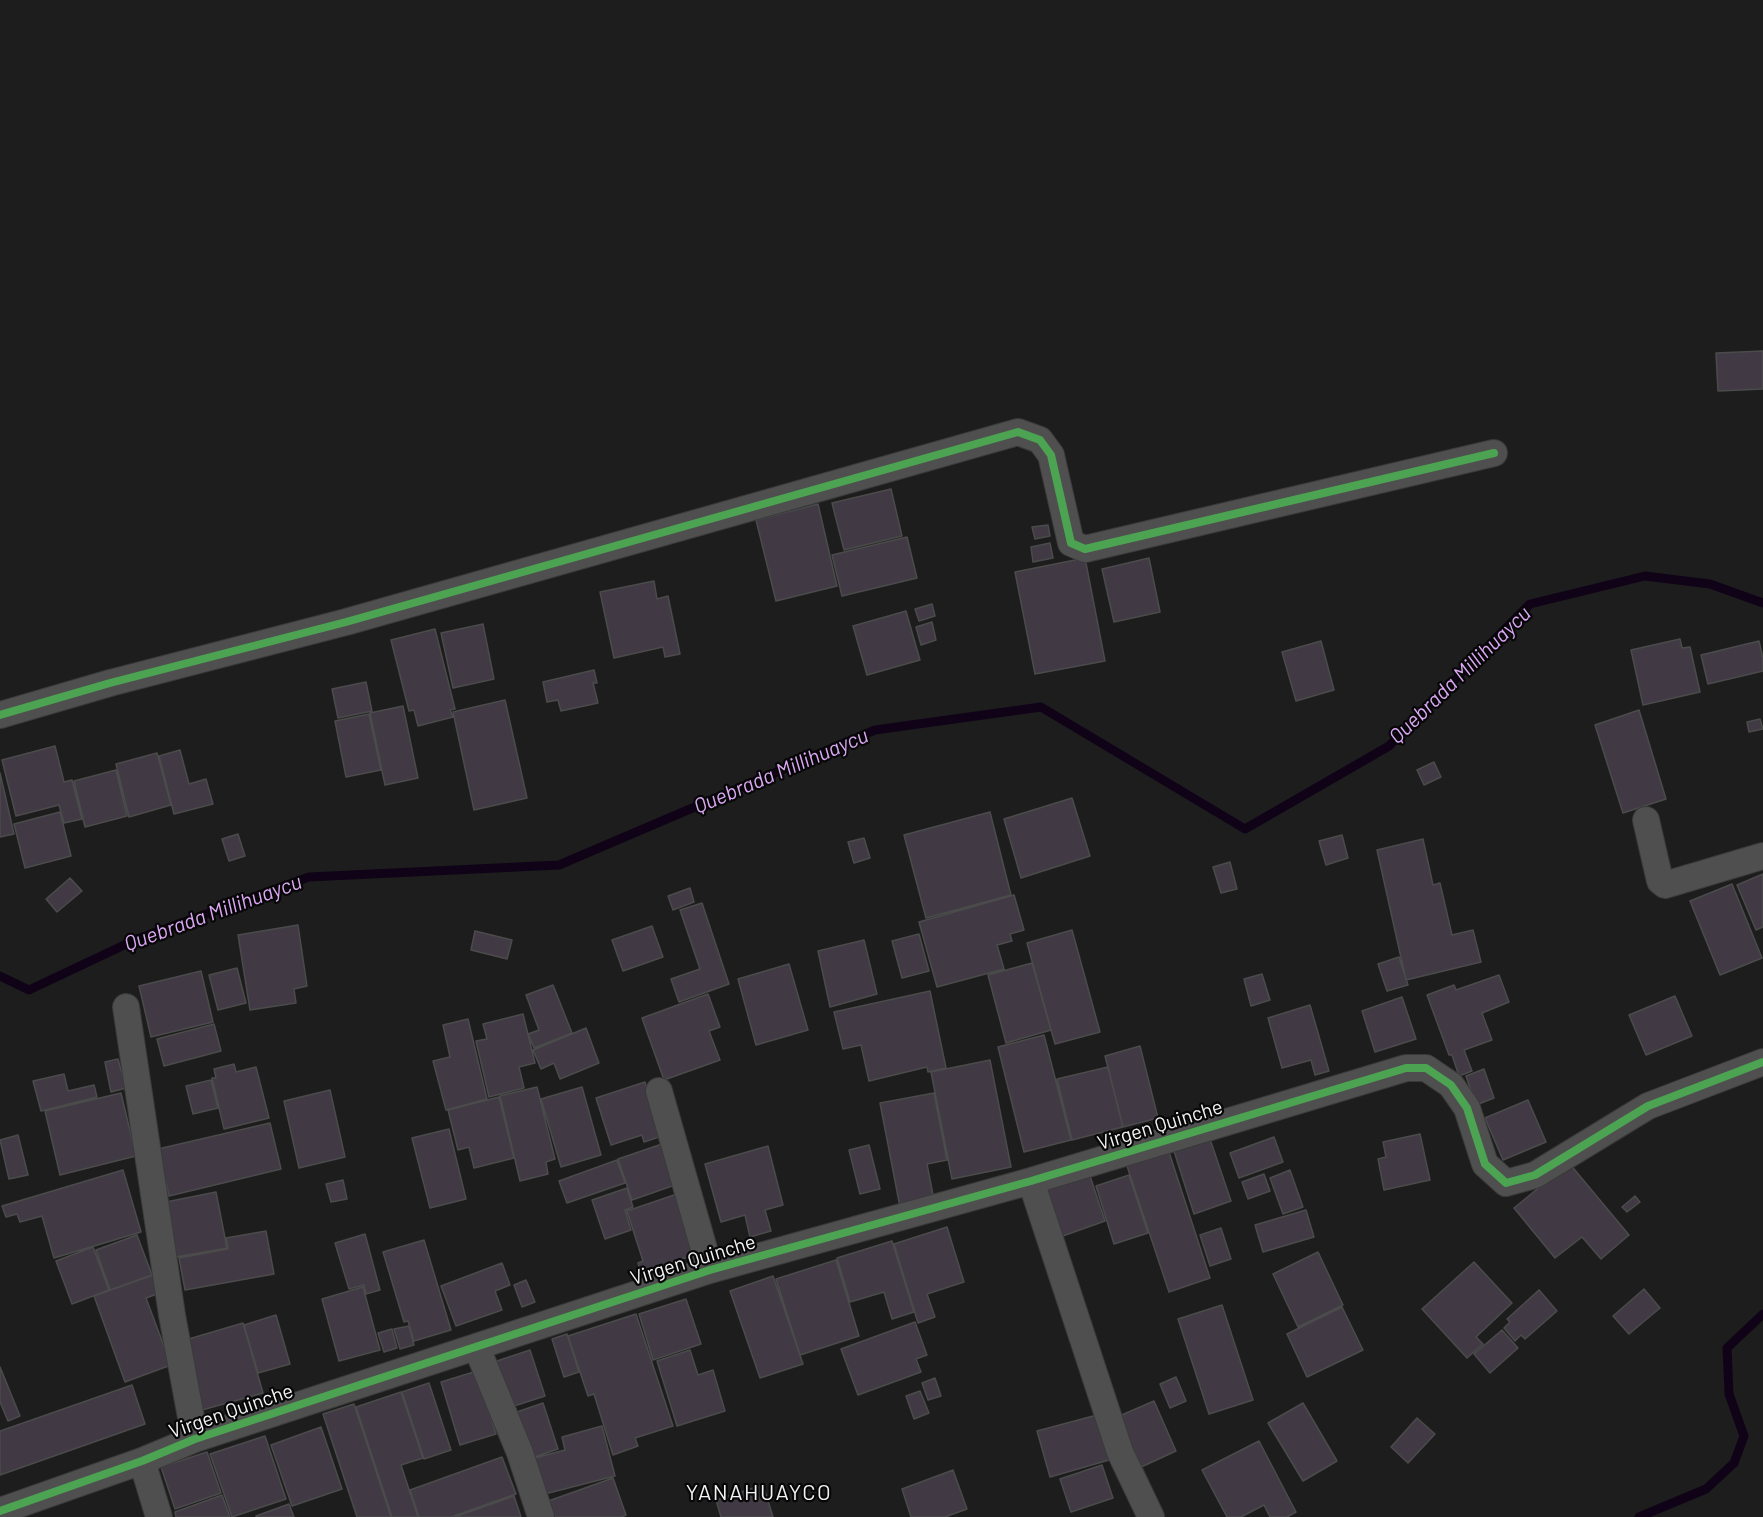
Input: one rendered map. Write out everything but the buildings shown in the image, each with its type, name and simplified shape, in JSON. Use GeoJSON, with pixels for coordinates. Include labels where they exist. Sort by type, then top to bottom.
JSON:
{"type":"FeatureCollection","features":[{"type":"Feature","properties":{"kind":"street"},"geometry":{"type":"LineString","coordinates":[[0,715],[110,683],[357,619],[1018,432],[1040,440],[1051,454],[1071,543],[1085,549],[1494,453]]}},
{"type":"Feature","properties":{"kind":"street"},"geometry":{"type":"LineString","coordinates":[[1646,820],[1660,881],[1665,885],[1763,856]]}},
{"type":"Feature","properties":{"kind":"street"},"geometry":{"type":"LineString","coordinates":[[126,1007],[172,1315],[195,1438]]}},
{"type":"Feature","properties":{"kind":"street","name":"Virgen Quinche"},"geometry":{"type":"LineString","coordinates":[[0,1511],[142,1461],[195,1438],[477,1348],[710,1270],[1031,1180],[1406,1068],[1426,1068],[1451,1085],[1467,1108],[1485,1164],[1506,1183],[1535,1175],[1647,1106],[1763,1062]]}},
{"type":"Feature","properties":{"kind":"street"},"geometry":{"type":"LineString","coordinates":[[659,1091],[710,1270]]}},
{"type":"Feature","properties":{"kind":"street"},"geometry":{"type":"LineString","coordinates":[[1031,1180],[1120,1452],[1151,1517]]}},
{"type":"Feature","properties":{"kind":"street"},"geometry":{"type":"LineString","coordinates":[[477,1348],[520,1453],[541,1517]]}},
{"type":"Feature","properties":{"kind":"street"},"geometry":{"type":"LineString","coordinates":[[142,1461],[159,1517]]}},
{"type":"Feature","properties":{"kind":"waterway","name":"Quebrada Millihuaycu"},"geometry":{"type":"LineString","coordinates":[[0,976],[29,990],[137,939],[309,877],[559,865],[875,730],[1041,707],[1245,829],[1389,746],[1530,604],[1645,576],[1710,584],[1763,603]]}},
{"type":"Feature","properties":{"kind":"waterway"},"geometry":{"type":"LineString","coordinates":[[1639,1517],[1706,1489],[1734,1463],[1744,1436],[1729,1394],[1727,1348],[1763,1314]]}},
{"type":"Feature","properties":{"kind":"cycle path"},"geometry":{"type":"LineString","coordinates":[[0,715],[110,683],[346,622],[1018,432],[1040,440],[1051,455],[1071,543],[1085,549],[1494,453]]}},
{"type":"Feature","properties":{"kind":"cycle path"},"geometry":{"type":"LineString","coordinates":[[0,1511],[142,1461],[195,1439],[710,1270],[1031,1181],[1406,1068],[1426,1068],[1451,1085],[1467,1108],[1485,1164],[1506,1183],[1535,1175],[1648,1106],[1763,1062]]}},
{"type":"Feature","properties":{"kind":"district","name":"YANAHUAYCO"},"geometry":{"type":"Point","coordinates":[759,1493]}}]}
